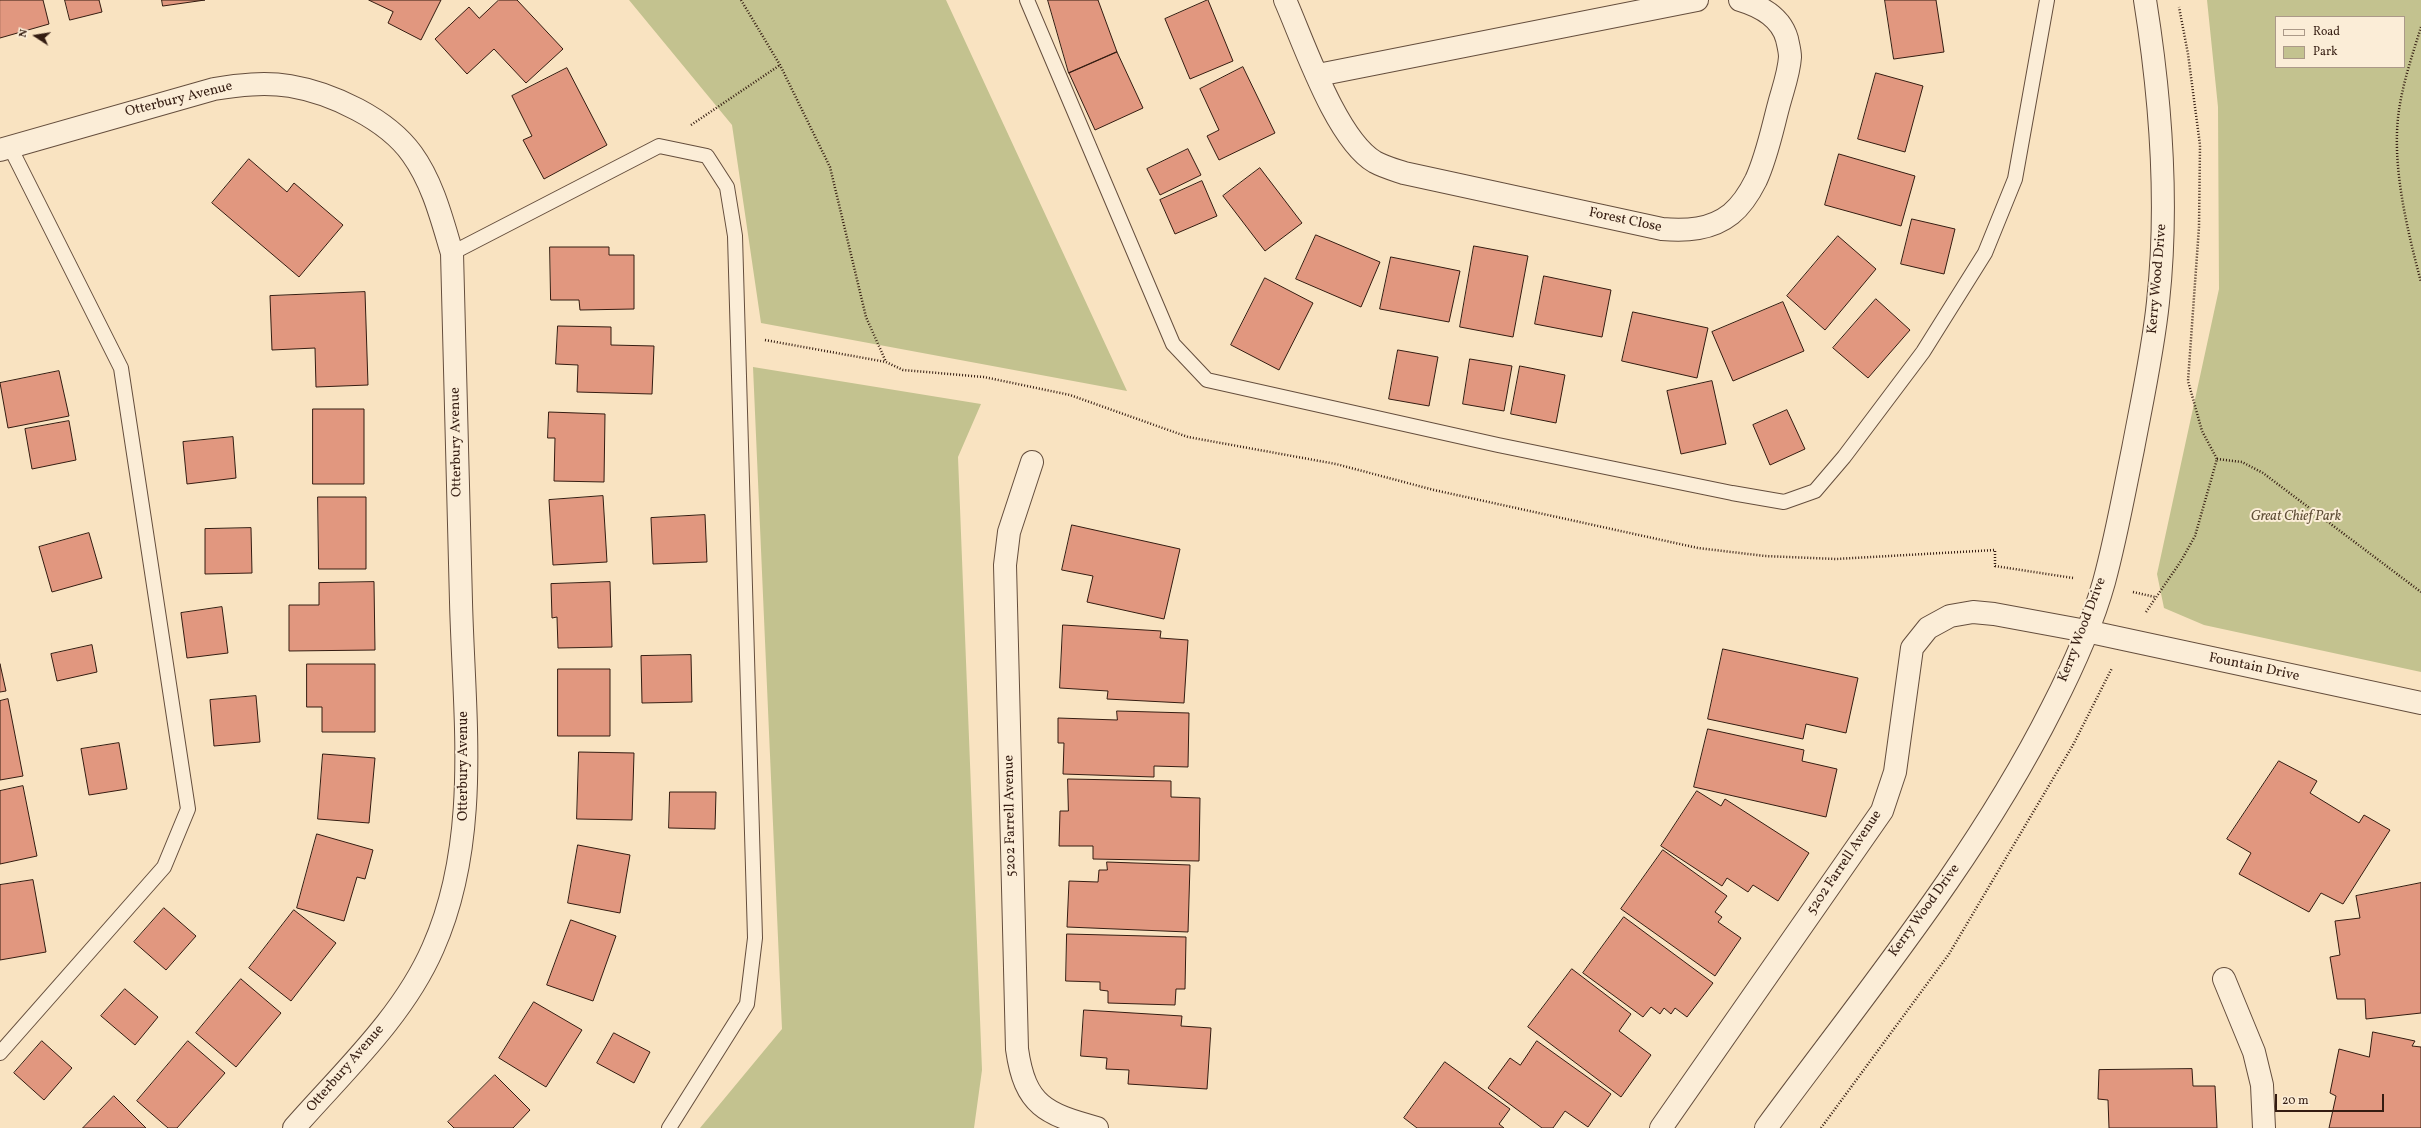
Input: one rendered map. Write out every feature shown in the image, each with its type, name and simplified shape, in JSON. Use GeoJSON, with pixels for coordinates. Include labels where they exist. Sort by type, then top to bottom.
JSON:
{"type":"FeatureCollection","features":[{"type":"Feature","properties":{"kind":"street","name":"Forest Close"},"geometry":{"type":"LineString","coordinates":[[1285,0],[1341,125],[1362,151],[1375,162],[1404,173],[1662,229],[1679,230],[1699,229],[1715,224],[1731,214],[1746,199],[1764,160],[1790,56],[1786,38],[1780,24],[1754,4],[1740,0]]}},
{"type":"Feature","properties":{"kind":"street"},"geometry":{"type":"LineString","coordinates":[[1318,75],[1697,0]]}},
{"type":"Feature","properties":{"kind":"street","name":"Kerry Wood Drive"},"geometry":{"type":"LineString","coordinates":[[1766,1128],[1944,887],[1984,827],[2052,708],[2086,631],[2103,584],[2125,491],[2158,304],[2164,218],[2160,106],[2145,0]]}},
{"type":"Feature","properties":{"kind":"street","name":"Otterbury Avenue"},"geometry":{"type":"LineString","coordinates":[[5,148],[214,89],[250,84],[290,86],[324,96],[357,110],[394,133],[413,155],[434,196],[452,253],[465,749],[463,834],[456,880],[445,918],[435,944],[413,984],[381,1030],[294,1128]]}},
{"type":"Feature","properties":{"kind":"street","name":"5202 Farrell Avenue"},"geometry":{"type":"LineString","coordinates":[[1032,462],[1009,532],[1005,566],[1017,1049],[1020,1073],[1032,1096],[1044,1109],[1072,1122],[1097,1128]]}},
{"type":"Feature","properties":{"kind":"street","name":"5202 Farrell Avenue"},"geometry":{"type":"LineString","coordinates":[[1661,1128],[1882,811],[1895,772],[1912,648],[1928,628],[1950,616],[1973,612],[2086,631]]}},
{"type":"Feature","properties":{"kind":"street","name":"Fountain Drive"},"geometry":{"type":"LineString","coordinates":[[2086,631],[2421,703]]}},
{"type":"Feature","properties":{"kind":"street"},"geometry":{"type":"LineString","coordinates":[[2224,979],[2254,1052],[2262,1085],[2264,1128]]}},
{"type":"Feature","properties":{"kind":"lane"},"geometry":{"type":"LineString","coordinates":[[1027,0],[1173,344],[1207,380],[1498,445],[1732,493],[1784,502],[1815,491],[1844,457],[1923,352],[1985,253],[2015,179],[2047,0]]}},
{"type":"Feature","properties":{"kind":"lane"},"geometry":{"type":"LineString","coordinates":[[452,253],[659,146],[707,156],[727,187],[735,236],[755,938],[747,1004],[669,1128]]}},
{"type":"Feature","properties":{"kind":"lane"},"geometry":{"type":"LineString","coordinates":[[0,1053],[164,867],[188,810],[121,368],[5,148]]}},
{"type":"Feature","properties":{"kind":"path"},"geometry":{"type":"LineString","coordinates":[[2421,27],[2399,110],[2398,152],[2411,244],[2421,282]]}},
{"type":"Feature","properties":{"kind":"path"},"geometry":{"type":"LineString","coordinates":[[659,146],[780,64]]}},
{"type":"Feature","properties":{"kind":"path"},"geometry":{"type":"LineString","coordinates":[[738,335],[886,362]]}},
{"type":"Feature","properties":{"kind":"path"},"geometry":{"type":"LineString","coordinates":[[2155,597],[2181,561],[2195,536],[2217,459],[2242,462],[2263,473],[2421,592]]}},
{"type":"Feature","properties":{"kind":"path"},"geometry":{"type":"LineString","coordinates":[[1821,1128],[1949,954],[2073,745],[2108,674]]}},
{"type":"Feature","properties":{"kind":"green space"},"geometry":{"type":"Polygon","coordinates":[[[629,0],[946,0],[1127,391],[761,323],[732,125],[629,0]]]}},
{"type":"Feature","properties":{"kind":"green space","name":"Great Chief Park"},"geometry":{"type":"Polygon","coordinates":[[[2207,0],[2421,0],[2421,672],[2204,625],[2164,608],[2157,574],[2219,289],[2218,107],[2207,0]]]}},
{"type":"Feature","properties":{"kind":"green space"},"geometry":{"type":"Polygon","coordinates":[[[753,367],[981,404],[958,457],[982,1070],[974,1128],[700,1128],[782,1029],[753,367]]]}},
{"type":"Feature","properties":{"kind":"building"},"geometry":{"type":"Polygon","coordinates":[[[0,0],[43,0],[49,24],[0,38],[0,0]]]}},
{"type":"Feature","properties":{"kind":"building"},"geometry":{"type":"Polygon","coordinates":[[[65,0],[99,0],[102,12],[70,20],[65,0]]]}},
{"type":"Feature","properties":{"kind":"building"},"geometry":{"type":"Polygon","coordinates":[[[162,0],[205,0],[163,6],[162,0]]]}},
{"type":"Feature","properties":{"kind":"building"},"geometry":{"type":"Polygon","coordinates":[[[369,0],[441,0],[421,40],[388,23],[393,12],[369,0]]]}},
{"type":"Feature","properties":{"kind":"building"},"geometry":{"type":"Polygon","coordinates":[[[499,0],[517,0],[563,49],[526,83],[494,49],[467,74],[435,39],[469,7],[479,18],[499,0]]]}},
{"type":"Feature","properties":{"kind":"building"},"geometry":{"type":"Polygon","coordinates":[[[1048,0],[1098,0],[1117,52],[1069,73],[1048,0]]]}},
{"type":"Feature","properties":{"kind":"building"},"geometry":{"type":"Polygon","coordinates":[[[1208,0],[1233,61],[1190,79],[1165,19],[1208,0]]]}},
{"type":"Feature","properties":{"kind":"building"},"geometry":{"type":"Polygon","coordinates":[[[1885,0],[1936,0],[1944,52],[1894,59],[1885,0]]]}},
{"type":"Feature","properties":{"kind":"building"},"geometry":{"type":"Polygon","coordinates":[[[1117,52],[1143,108],[1095,130],[1069,73],[1117,52]]]}},
{"type":"Feature","properties":{"kind":"building"},"geometry":{"type":"Polygon","coordinates":[[[1243,67],[1275,133],[1219,160],[1207,136],[1219,130],[1200,89],[1243,67]]]}},
{"type":"Feature","properties":{"kind":"building"},"geometry":{"type":"Polygon","coordinates":[[[567,68],[607,145],[544,179],[523,140],[532,136],[512,96],[567,68]]]}},
{"type":"Feature","properties":{"kind":"building"},"geometry":{"type":"Polygon","coordinates":[[[1876,73],[1923,86],[1905,152],[1858,139],[1876,73]]]}},
{"type":"Feature","properties":{"kind":"building"},"geometry":{"type":"Polygon","coordinates":[[[1188,149],[1201,175],[1160,195],[1147,169],[1188,149]]]}},
{"type":"Feature","properties":{"kind":"building"},"geometry":{"type":"Polygon","coordinates":[[[1839,154],[1915,176],[1901,226],[1825,205],[1839,154]]]}},
{"type":"Feature","properties":{"kind":"building"},"geometry":{"type":"Polygon","coordinates":[[[249,159],[287,192],[294,183],[343,225],[299,277],[212,203],[249,159]]]}},
{"type":"Feature","properties":{"kind":"building"},"geometry":{"type":"Polygon","coordinates":[[[1260,168],[1302,223],[1265,251],[1223,196],[1260,168]]]}},
{"type":"Feature","properties":{"kind":"building"},"geometry":{"type":"Polygon","coordinates":[[[1202,181],[1217,216],[1175,234],[1160,200],[1202,181]]]}},
{"type":"Feature","properties":{"kind":"building"},"geometry":{"type":"Polygon","coordinates":[[[1912,219],[1955,229],[1944,274],[1901,264],[1912,219]]]}},
{"type":"Feature","properties":{"kind":"building"},"geometry":{"type":"Polygon","coordinates":[[[1316,235],[1380,262],[1361,307],[1296,279],[1316,235]]]}},
{"type":"Feature","properties":{"kind":"building"},"geometry":{"type":"Polygon","coordinates":[[[1838,236],[1876,269],[1825,330],[1787,296],[1838,236]]]}},
{"type":"Feature","properties":{"kind":"building"},"geometry":{"type":"Polygon","coordinates":[[[1474,246],[1528,256],[1513,337],[1460,327],[1474,246]]]}},
{"type":"Feature","properties":{"kind":"building"},"geometry":{"type":"Polygon","coordinates":[[[550,247],[609,247],[609,255],[634,255],[634,309],[580,310],[579,300],[551,300],[550,247]]]}},
{"type":"Feature","properties":{"kind":"building"},"geometry":{"type":"Polygon","coordinates":[[[1391,257],[1460,271],[1449,322],[1380,309],[1391,257]]]}},
{"type":"Feature","properties":{"kind":"building"},"geometry":{"type":"Polygon","coordinates":[[[1544,276],[1611,290],[1602,337],[1535,324],[1544,276]]]}},
{"type":"Feature","properties":{"kind":"building"},"geometry":{"type":"Polygon","coordinates":[[[1265,278],[1313,303],[1279,370],[1231,345],[1265,278]]]}},
{"type":"Feature","properties":{"kind":"building"},"geometry":{"type":"Polygon","coordinates":[[[365,292],[368,385],[316,387],[315,348],[272,350],[270,296],[365,292]]]}},
{"type":"Feature","properties":{"kind":"building"},"geometry":{"type":"Polygon","coordinates":[[[1876,299],[1910,330],[1868,378],[1833,348],[1876,299]]]}},
{"type":"Feature","properties":{"kind":"building"},"geometry":{"type":"Polygon","coordinates":[[[1783,302],[1804,351],[1733,381],[1712,332],[1783,302]]]}},
{"type":"Feature","properties":{"kind":"building"},"geometry":{"type":"Polygon","coordinates":[[[1633,312],[1708,328],[1697,378],[1622,361],[1633,312]]]}},
{"type":"Feature","properties":{"kind":"building"},"geometry":{"type":"Polygon","coordinates":[[[558,326],[611,327],[611,345],[654,346],[652,394],[577,392],[578,365],[556,364],[558,326]]]}},
{"type":"Feature","properties":{"kind":"building"},"geometry":{"type":"Polygon","coordinates":[[[1398,350],[1438,357],[1429,406],[1389,399],[1398,350]]]}},
{"type":"Feature","properties":{"kind":"building"},"geometry":{"type":"Polygon","coordinates":[[[1470,359],[1512,366],[1504,411],[1463,404],[1470,359]]]}},
{"type":"Feature","properties":{"kind":"building"},"geometry":{"type":"Polygon","coordinates":[[[1520,366],[1565,375],[1556,423],[1511,414],[1520,366]]]}},
{"type":"Feature","properties":{"kind":"building"},"geometry":{"type":"Polygon","coordinates":[[[59,371],[69,416],[8,428],[0,383],[59,371]]]}},
{"type":"Feature","properties":{"kind":"building"},"geometry":{"type":"Polygon","coordinates":[[[1712,381],[1726,444],[1681,454],[1667,391],[1712,381]]]}},
{"type":"Feature","properties":{"kind":"building"},"geometry":{"type":"Polygon","coordinates":[[[313,409],[364,409],[364,484],[313,484],[313,409]]]}},
{"type":"Feature","properties":{"kind":"building"},"geometry":{"type":"Polygon","coordinates":[[[1787,410],[1805,449],[1770,465],[1753,425],[1787,410]]]}},
{"type":"Feature","properties":{"kind":"building"},"geometry":{"type":"Polygon","coordinates":[[[549,412],[605,414],[604,482],[554,481],[555,438],[548,438],[549,412]]]}},
{"type":"Feature","properties":{"kind":"building"},"geometry":{"type":"Polygon","coordinates":[[[69,421],[76,460],[32,469],[25,429],[69,421]]]}},
{"type":"Feature","properties":{"kind":"building"},"geometry":{"type":"Polygon","coordinates":[[[233,437],[236,478],[187,484],[183,442],[233,437]]]}},
{"type":"Feature","properties":{"kind":"building"},"geometry":{"type":"Polygon","coordinates":[[[603,496],[607,562],[553,565],[549,500],[603,496]]]}},
{"type":"Feature","properties":{"kind":"building"},"geometry":{"type":"Polygon","coordinates":[[[318,497],[366,497],[366,569],[319,569],[318,497]]]}},
{"type":"Feature","properties":{"kind":"building"},"geometry":{"type":"Polygon","coordinates":[[[705,515],[707,562],[653,564],[651,518],[705,515]]]}},
{"type":"Feature","properties":{"kind":"building"},"geometry":{"type":"Polygon","coordinates":[[[1072,525],[1180,549],[1164,619],[1087,602],[1093,576],[1062,570],[1072,525]]]}},
{"type":"Feature","properties":{"kind":"building"},"geometry":{"type":"Polygon","coordinates":[[[251,528],[252,573],[205,574],[205,529],[251,528]]]}},
{"type":"Feature","properties":{"kind":"building"},"geometry":{"type":"Polygon","coordinates":[[[89,533],[102,578],[52,592],[39,547],[89,533]]]}},
{"type":"Feature","properties":{"kind":"building"},"geometry":{"type":"Polygon","coordinates":[[[374,582],[375,650],[289,651],[289,605],[319,605],[319,583],[374,582]]]}},
{"type":"Feature","properties":{"kind":"building"},"geometry":{"type":"Polygon","coordinates":[[[610,582],[612,647],[558,648],[557,617],[552,618],[551,584],[610,582]]]}},
{"type":"Feature","properties":{"kind":"building"},"geometry":{"type":"Polygon","coordinates":[[[222,607],[228,653],[187,658],[181,613],[222,607]]]}},
{"type":"Feature","properties":{"kind":"building"},"geometry":{"type":"Polygon","coordinates":[[[1063,625],[1161,631],[1160,638],[1188,640],[1184,703],[1107,699],[1108,691],[1060,688],[1063,625]]]}},
{"type":"Feature","properties":{"kind":"building"},"geometry":{"type":"Polygon","coordinates":[[[92,645],[97,672],[57,681],[51,654],[92,645]]]}},
{"type":"Feature","properties":{"kind":"building"},"geometry":{"type":"Polygon","coordinates":[[[1723,649],[1858,678],[1846,733],[1806,724],[1803,739],[1708,719],[1723,649]]]}},
{"type":"Feature","properties":{"kind":"building"},"geometry":{"type":"Polygon","coordinates":[[[691,655],[692,702],[642,703],[641,656],[691,655]]]}},
{"type":"Feature","properties":{"kind":"building"},"geometry":{"type":"Polygon","coordinates":[[[0,664],[6,691],[0,692],[0,664]]]}},
{"type":"Feature","properties":{"kind":"building"},"geometry":{"type":"Polygon","coordinates":[[[307,664],[375,664],[375,732],[322,732],[322,707],[307,707],[307,664]]]}},
{"type":"Feature","properties":{"kind":"building"},"geometry":{"type":"Polygon","coordinates":[[[558,669],[610,669],[610,736],[558,736],[558,669]]]}},
{"type":"Feature","properties":{"kind":"building"},"geometry":{"type":"Polygon","coordinates":[[[256,696],[260,742],[214,746],[210,700],[256,696]]]}},
{"type":"Feature","properties":{"kind":"building"},"geometry":{"type":"Polygon","coordinates":[[[8,699],[23,776],[0,780],[0,701],[8,699]]]}},
{"type":"Feature","properties":{"kind":"building"},"geometry":{"type":"Polygon","coordinates":[[[1117,711],[1189,713],[1188,767],[1154,766],[1154,777],[1063,774],[1064,743],[1058,743],[1058,718],[1117,720],[1117,711]]]}},
{"type":"Feature","properties":{"kind":"building"},"geometry":{"type":"Polygon","coordinates":[[[1708,729],[1804,750],[1802,761],[1837,769],[1826,817],[1694,787],[1708,729]]]}},
{"type":"Feature","properties":{"kind":"building"},"geometry":{"type":"Polygon","coordinates":[[[119,743],[127,789],[89,795],[81,749],[119,743]]]}},
{"type":"Feature","properties":{"kind":"building"},"geometry":{"type":"Polygon","coordinates":[[[579,752],[634,753],[632,820],[577,819],[579,752]]]}},
{"type":"Feature","properties":{"kind":"building"},"geometry":{"type":"Polygon","coordinates":[[[323,754],[375,758],[369,823],[318,819],[323,754]]]}},
{"type":"Feature","properties":{"kind":"building"},"geometry":{"type":"Polygon","coordinates":[[[2279,761],[2317,781],[2310,793],[2359,823],[2364,815],[2390,830],[2343,904],[2321,893],[2309,912],[2239,874],[2251,853],[2227,839],[2279,761]]]}},
{"type":"Feature","properties":{"kind":"building"},"geometry":{"type":"Polygon","coordinates":[[[1068,779],[1171,781],[1171,797],[1200,798],[1199,861],[1093,859],[1093,846],[1059,846],[1060,811],[1068,811],[1068,779]]]}},
{"type":"Feature","properties":{"kind":"building"},"geometry":{"type":"Polygon","coordinates":[[[23,786],[37,856],[0,864],[0,791],[23,786]]]}},
{"type":"Feature","properties":{"kind":"building"},"geometry":{"type":"Polygon","coordinates":[[[1697,791],[1721,806],[1725,799],[1809,853],[1778,901],[1753,885],[1748,892],[1727,878],[1722,886],[1661,846],[1697,791]]]}},
{"type":"Feature","properties":{"kind":"building"},"geometry":{"type":"Polygon","coordinates":[[[670,792],[716,792],[715,829],[669,828],[670,792]]]}},
{"type":"Feature","properties":{"kind":"building"},"geometry":{"type":"Polygon","coordinates":[[[317,834],[373,850],[365,879],[357,877],[344,921],[297,908],[317,834]]]}},
{"type":"Feature","properties":{"kind":"building"},"geometry":{"type":"Polygon","coordinates":[[[578,845],[630,855],[620,913],[568,903],[578,845]]]}},
{"type":"Feature","properties":{"kind":"building"},"geometry":{"type":"Polygon","coordinates":[[[1663,850],[1727,896],[1715,912],[1722,917],[1718,922],[1741,938],[1715,976],[1621,909],[1663,850]]]}},
{"type":"Feature","properties":{"kind":"building"},"geometry":{"type":"Polygon","coordinates":[[[1107,862],[1190,865],[1188,932],[1067,927],[1069,881],[1098,882],[1099,870],[1107,870],[1107,862]]]}},
{"type":"Feature","properties":{"kind":"building"},"geometry":{"type":"Polygon","coordinates":[[[33,880],[46,952],[0,960],[0,885],[33,880]]]}},
{"type":"Feature","properties":{"kind":"building"},"geometry":{"type":"Polygon","coordinates":[[[2421,883],[2421,1013],[2366,1019],[2365,999],[2337,999],[2330,957],[2340,955],[2335,921],[2360,918],[2356,896],[2421,883]]]}},
{"type":"Feature","properties":{"kind":"building"},"geometry":{"type":"Polygon","coordinates":[[[164,908],[196,936],[166,970],[134,942],[164,908]]]}},
{"type":"Feature","properties":{"kind":"building"},"geometry":{"type":"Polygon","coordinates":[[[294,910],[336,943],[291,1001],[249,968],[294,910]]]}},
{"type":"Feature","properties":{"kind":"building"},"geometry":{"type":"Polygon","coordinates":[[[1624,917],[1713,983],[1687,1017],[1675,1008],[1671,1014],[1664,1008],[1660,1014],[1651,1007],[1643,1017],[1583,973],[1624,917]]]}},
{"type":"Feature","properties":{"kind":"building"},"geometry":{"type":"Polygon","coordinates":[[[571,920],[616,936],[593,1001],[547,985],[571,920]]]}},
{"type":"Feature","properties":{"kind":"building"},"geometry":{"type":"Polygon","coordinates":[[[1067,934],[1186,937],[1185,989],[1176,989],[1175,1005],[1108,1003],[1108,991],[1100,990],[1100,982],[1066,981],[1067,934]]]}},
{"type":"Feature","properties":{"kind":"building"},"geometry":{"type":"Polygon","coordinates":[[[1572,969],[1631,1014],[1619,1031],[1651,1055],[1621,1097],[1528,1027],[1572,969]]]}},
{"type":"Feature","properties":{"kind":"building"},"geometry":{"type":"Polygon","coordinates":[[[241,979],[281,1013],[236,1067],[196,1033],[241,979]]]}},
{"type":"Feature","properties":{"kind":"building"},"geometry":{"type":"Polygon","coordinates":[[[125,989],[158,1017],[135,1045],[101,1016],[125,989]]]}},
{"type":"Feature","properties":{"kind":"building"},"geometry":{"type":"Polygon","coordinates":[[[534,1002],[582,1030],[546,1087],[499,1058],[534,1002]]]}},
{"type":"Feature","properties":{"kind":"building"},"geometry":{"type":"Polygon","coordinates":[[[1084,1010],[1182,1016],[1181,1026],[1211,1028],[1207,1089],[1128,1084],[1129,1070],[1106,1069],[1107,1058],[1081,1056],[1084,1010]]]}},
{"type":"Feature","properties":{"kind":"building"},"geometry":{"type":"Polygon","coordinates":[[[2373,1032],[2415,1041],[2412,1046],[2421,1047],[2421,1128],[2329,1128],[2336,1096],[2330,1093],[2339,1049],[2369,1057],[2373,1032]]]}},
{"type":"Feature","properties":{"kind":"building"},"geometry":{"type":"Polygon","coordinates":[[[614,1033],[650,1052],[634,1083],[597,1063],[614,1033]]]}},
{"type":"Feature","properties":{"kind":"building"},"geometry":{"type":"Polygon","coordinates":[[[42,1041],[72,1068],[44,1100],[14,1073],[42,1041]]]}},
{"type":"Feature","properties":{"kind":"building"},"geometry":{"type":"Polygon","coordinates":[[[188,1041],[225,1073],[177,1128],[168,1128],[137,1101],[188,1041]]]}},
{"type":"Feature","properties":{"kind":"building"},"geometry":{"type":"Polygon","coordinates":[[[1537,1041],[1611,1094],[1588,1127],[1565,1111],[1553,1128],[1542,1128],[1488,1088],[1510,1058],[1520,1065],[1537,1041]]]}},
{"type":"Feature","properties":{"kind":"building"},"geometry":{"type":"Polygon","coordinates":[[[1445,1062],[1510,1109],[1499,1124],[1504,1128],[1417,1128],[1404,1118],[1445,1062]]]}},
{"type":"Feature","properties":{"kind":"building"},"geometry":{"type":"Polygon","coordinates":[[[2192,1069],[2193,1086],[2215,1086],[2217,1128],[2109,1128],[2108,1100],[2098,1099],[2099,1070],[2192,1069]]]}},
{"type":"Feature","properties":{"kind":"building"},"geometry":{"type":"Polygon","coordinates":[[[495,1075],[530,1110],[513,1128],[454,1128],[448,1122],[495,1075]]]}},
{"type":"Feature","properties":{"kind":"building"},"geometry":{"type":"Polygon","coordinates":[[[114,1096],[146,1128],[83,1128],[114,1096]]]}}]}
